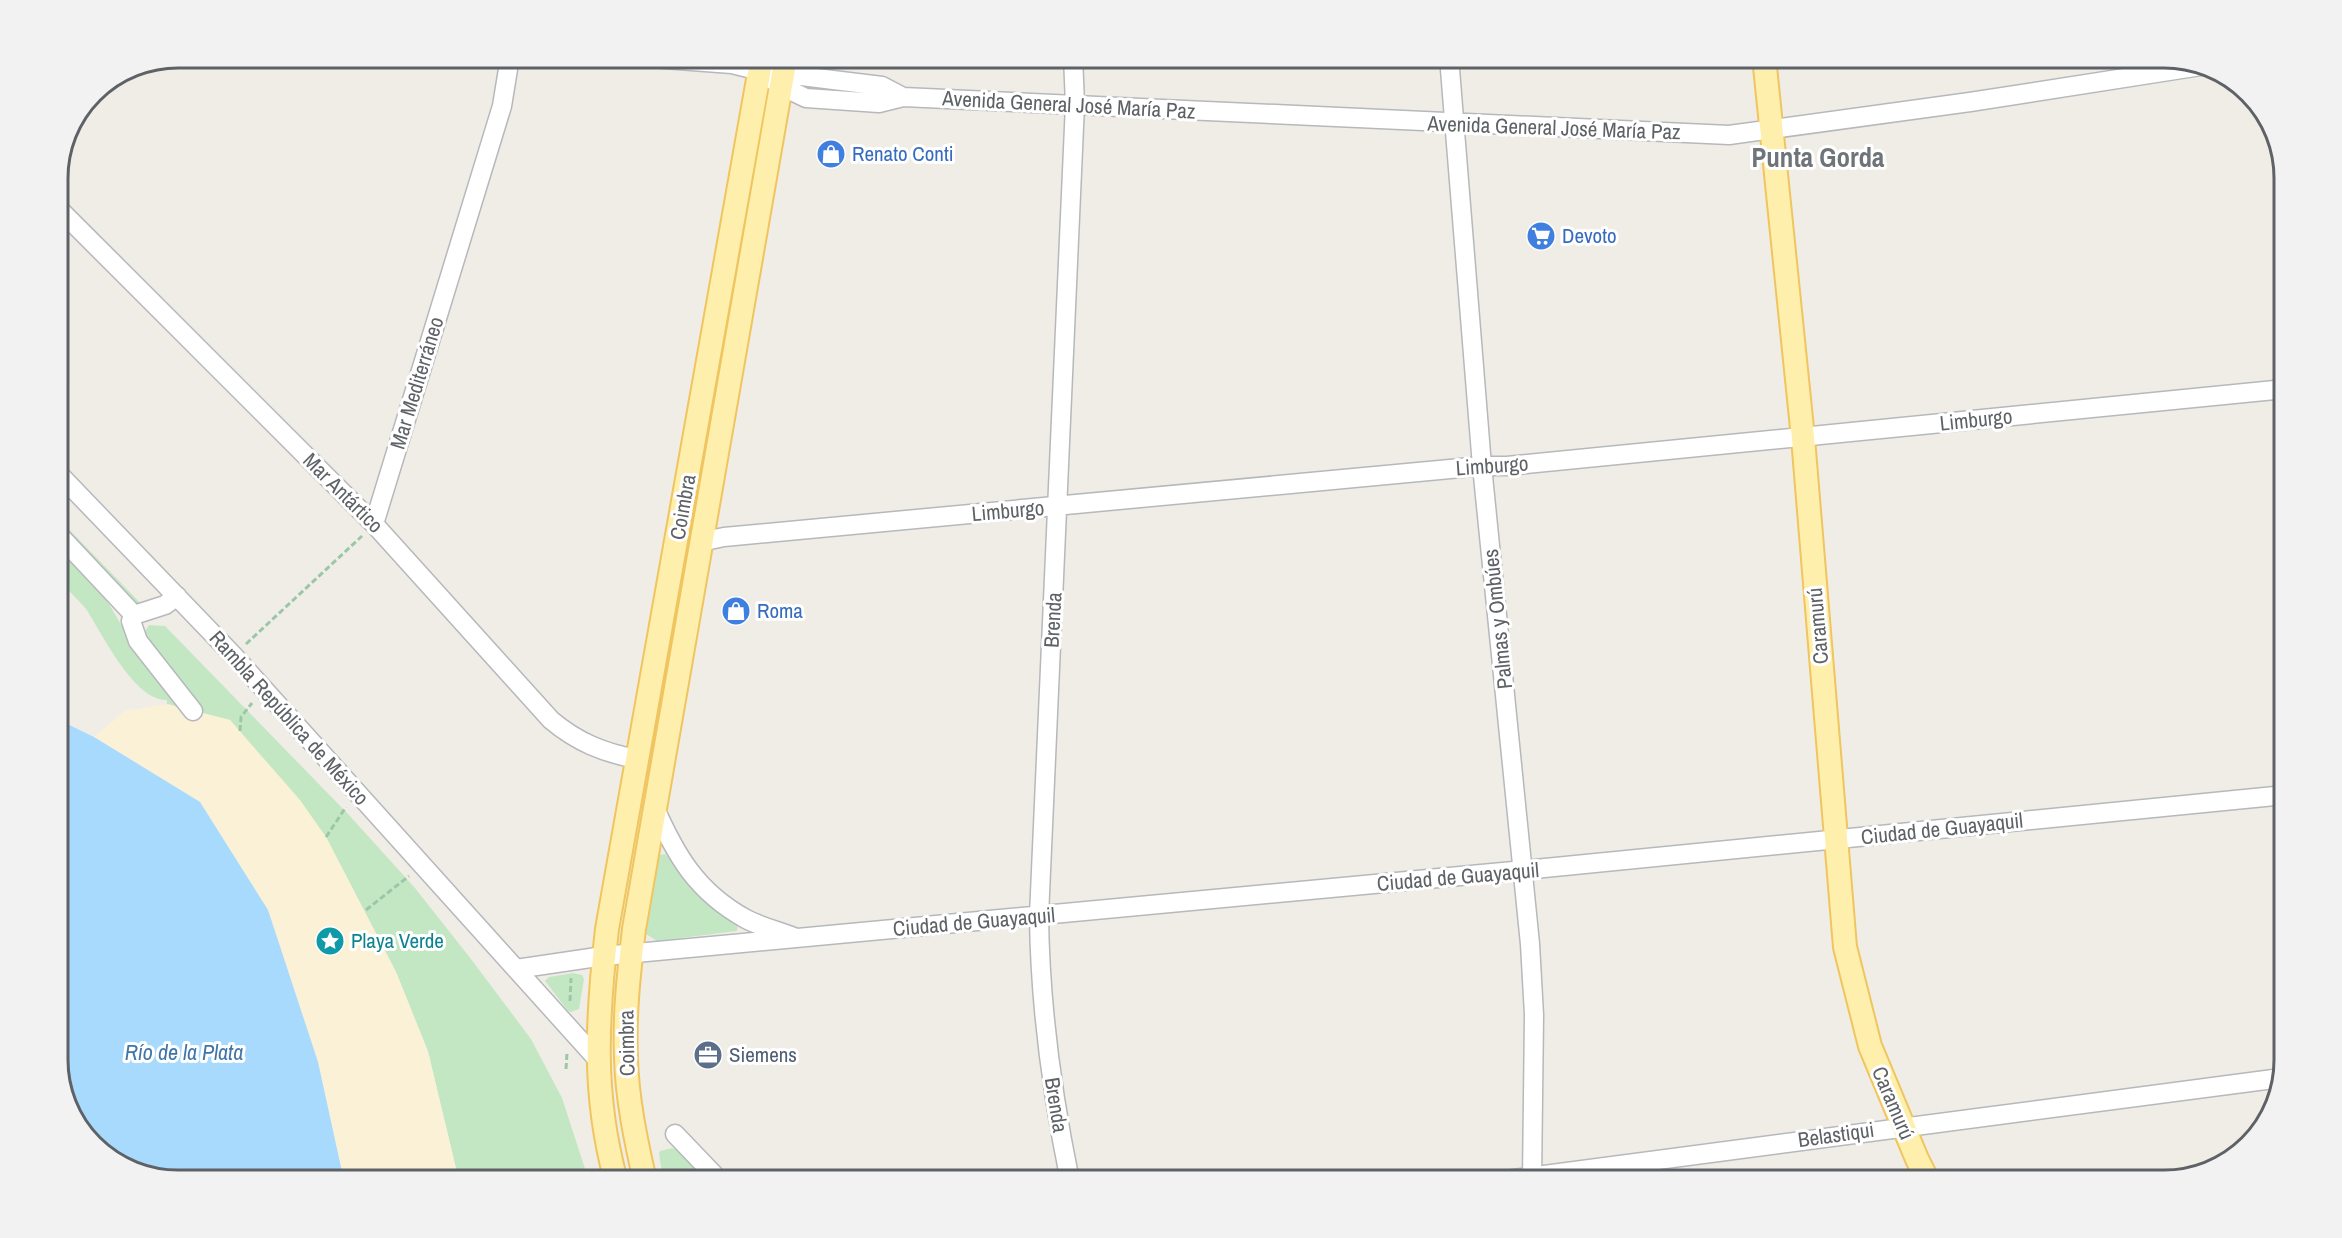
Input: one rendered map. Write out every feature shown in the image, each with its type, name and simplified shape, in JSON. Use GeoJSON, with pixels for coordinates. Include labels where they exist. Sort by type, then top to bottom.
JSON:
{"type":"FeatureCollection","features":[{"type":"Feature","properties":{"kind":"main road","name":"Coimbra"},"geometry":{"type":"LineString","coordinates":[[598,1060],[598,1009],[604,956],[760,68]]}},
{"type":"Feature","properties":{"kind":"main road","name":"Caramurú"},"geometry":{"type":"LineString","coordinates":[[1765,68],[1803,438],[1845,947],[1870,1046],[1923,1170]]}},
{"type":"Feature","properties":{"kind":"main road","name":"Coimbra"},"geometry":{"type":"LineString","coordinates":[[643,1170],[634,1130],[626,1059],[626,1011],[631,955],[654,806],[783,72]]}},
{"type":"Feature","properties":{"kind":"main road"},"geometry":{"type":"LineString","coordinates":[[598,1060],[604,1126],[614,1170]]}},
{"type":"Feature","properties":{"kind":"street","name":"Mar Mediterráneo"},"geometry":{"type":"LineString","coordinates":[[374,524],[502,106],[508,68]]}},
{"type":"Feature","properties":{"kind":"street","name":"Brenda"},"geometry":{"type":"LineString","coordinates":[[1068,1170],[1051,1077],[1039,954],[1039,916],[1075,104],[1073,68]]}},
{"type":"Feature","properties":{"kind":"street","name":"Palmas y Ombúes"},"geometry":{"type":"LineString","coordinates":[[1450,68],[1482,466],[1524,870],[1534,1015],[1532,1170]]}},
{"type":"Feature","properties":{"kind":"street","name":"Avenida General José María Paz"},"geometry":{"type":"LineString","coordinates":[[783,72],[806,98],[879,104],[903,97],[1729,135],[1970,102],[2183,69]]}},
{"type":"Feature","properties":{"kind":"street","name":"Mar Antártico"},"geometry":{"type":"LineString","coordinates":[[68,218],[374,524],[551,720],[567,734],[587,745],[609,754],[638,759]]}},
{"type":"Feature","properties":{"kind":"street","name":"Limburgo"},"geometry":{"type":"LineString","coordinates":[[700,542],[724,537],[1803,438],[2274,390]]}},
{"type":"Feature","properties":{"kind":"street","name":"Rambla República de México"},"geometry":{"type":"LineString","coordinates":[[68,483],[234,656],[598,1060]]}},
{"type":"Feature","properties":{"kind":"street"},"geometry":{"type":"LineString","coordinates":[[68,545],[134,615]]}},
{"type":"Feature","properties":{"kind":"street"},"geometry":{"type":"LineString","coordinates":[[177,596],[165,605],[134,615],[131,621],[138,641],[193,711]]}},
{"type":"Feature","properties":{"kind":"street","name":"Ciudad de Guayaquil"},"geometry":{"type":"LineString","coordinates":[[631,955],[2274,796]]}},
{"type":"Feature","properties":{"kind":"street"},"geometry":{"type":"LineString","coordinates":[[654,806],[671,845],[713,896],[748,920],[799,938]]}},
{"type":"Feature","properties":{"kind":"street"},"geometry":{"type":"LineString","coordinates":[[516,969],[604,956],[631,955]]}},
{"type":"Feature","properties":{"kind":"street","name":"Belastiqui"},"geometry":{"type":"LineString","coordinates":[[1595,1170],[1904,1126],[2273,1079]]}},
{"type":"Feature","properties":{"kind":"street"},"geometry":{"type":"LineString","coordinates":[[675,1134],[709,1170]]}},
{"type":"Feature","properties":{"kind":"path"},"geometry":{"type":"LineString","coordinates":[[234,656],[374,524]]}},
{"type":"Feature","properties":{"kind":"path"},"geometry":{"type":"LineString","coordinates":[[240,731],[241,717],[255,699]]}},
{"type":"Feature","properties":{"kind":"path"},"geometry":{"type":"LineString","coordinates":[[326,837],[350,801]]}},
{"type":"Feature","properties":{"kind":"path"},"geometry":{"type":"LineString","coordinates":[[366,910],[415,872]]}},
{"type":"Feature","properties":{"kind":"green space"},"geometry":{"type":"Polygon","coordinates":[[[68,528],[153,616],[139,610],[68,533],[68,528]]]}},
{"type":"Feature","properties":{"kind":"green space"},"geometry":{"type":"Polygon","coordinates":[[[68,554],[109,604],[127,635],[143,634],[149,625],[165,626],[349,815],[415,888],[531,1039],[562,1098],[585,1170],[456,1170],[428,1051],[396,972],[326,837],[230,720],[167,704],[167,700],[155,697],[143,690],[120,664],[86,609],[68,589],[68,554]]]}},
{"type":"Feature","properties":{"kind":"green space"},"geometry":{"type":"Polygon","coordinates":[[[665,854],[738,923],[737,931],[657,941],[646,934],[657,861],[660,855],[665,854]]]}},
{"type":"Feature","properties":{"kind":"green space"},"geometry":{"type":"Polygon","coordinates":[[[573,973],[582,975],[584,979],[579,1009],[571,1012],[545,981],[549,977],[573,973]]]}},
{"type":"Feature","properties":{"kind":"green space"},"geometry":{"type":"Polygon","coordinates":[[[672,1148],[678,1150],[697,1170],[661,1170],[660,1151],[672,1148]]]}},
{"type":"Feature","properties":{"kind":"sand","name":"Playa Verde"},"geometry":{"type":"Polygon","coordinates":[[[167,704],[230,720],[300,800],[326,837],[396,972],[428,1052],[456,1170],[342,1170],[318,1062],[268,910],[200,802],[94,737],[125,711],[167,704]]]}},
{"type":"Feature","properties":{"kind":"water","name":"Río de la Plata"},"geometry":{"type":"Polygon","coordinates":[[[68,724],[94,737],[200,802],[268,910],[318,1062],[342,1170],[171,1170],[156,1168],[142,1165],[117,1152],[95,1133],[86,1121],[73,1096],[68,1067],[68,724]]]}},
{"type":"Feature","properties":{"kind":"place","name":"Renato Conti"},"geometry":{"type":"Point","coordinates":[831,154]}},
{"type":"Feature","properties":{"kind":"place","name":"Devoto"},"geometry":{"type":"Point","coordinates":[1541,236]}},
{"type":"Feature","properties":{"kind":"place","name":"Roma"},"geometry":{"type":"Point","coordinates":[736,611]}},
{"type":"Feature","properties":{"kind":"place","name":"Playa Verde"},"geometry":{"type":"Point","coordinates":[330,941]}},
{"type":"Feature","properties":{"kind":"place","name":"Siemens"},"geometry":{"type":"Point","coordinates":[708,1055]}},
{"type":"Feature","properties":{"kind":"district","name":"Punta Gorda"},"geometry":{"type":"Point","coordinates":[1818,158]}}]}
